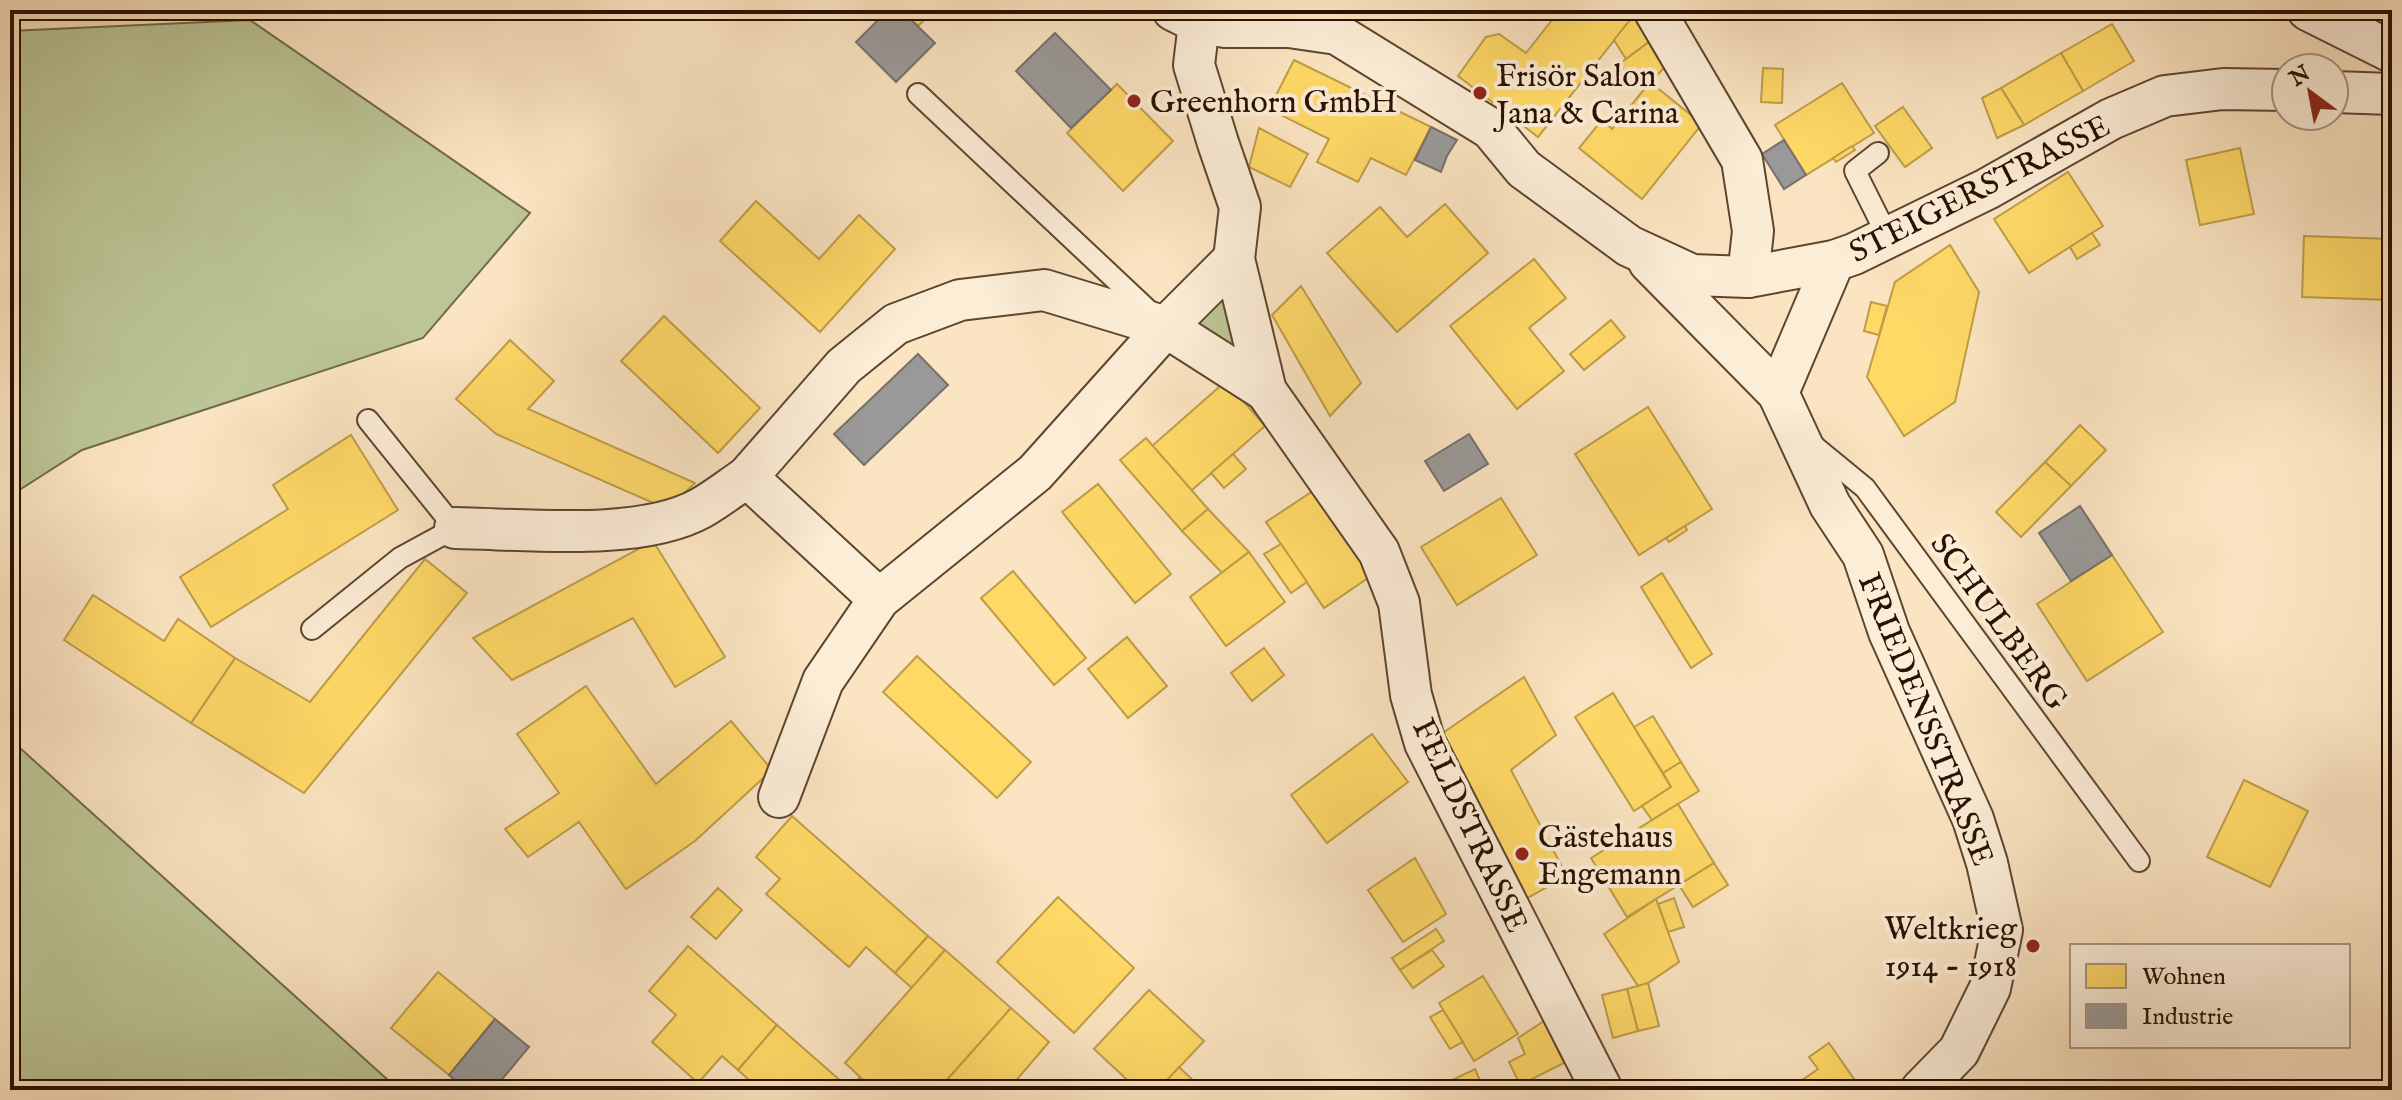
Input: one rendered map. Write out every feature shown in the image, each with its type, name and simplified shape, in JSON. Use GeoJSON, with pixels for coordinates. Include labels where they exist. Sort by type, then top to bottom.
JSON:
{"type":"FeatureCollection","features":[{"type":"Feature","properties":{"kind":"street"},"geometry":{"type":"LineString","coordinates":[[1654,10],[1742,160],[1753,231],[1748,277]]}},
{"type":"Feature","properties":{"kind":"street"},"geometry":{"type":"LineString","coordinates":[[2308,10],[2392,52]]}},
{"type":"Feature","properties":{"kind":"street","name":"STEIGERSTRASSE"},"geometry":{"type":"LineString","coordinates":[[1186,16],[1225,27],[1289,27],[1337,34],[1491,129],[1524,169],[1638,251],[1692,275],[1748,277],[1834,261],[1987,189],[2111,119],[2165,96],[2223,89],[2270,90]]}},
{"type":"Feature","properties":{"kind":"street","name":"FELDSTRASSE"},"geometry":{"type":"LineString","coordinates":[[1186,16],[1194,65],[1240,207],[1234,259],[1266,391],[1379,552],[1399,603],[1411,695],[1425,743],[1602,1090]]}},
{"type":"Feature","properties":{"kind":"street"},"geometry":{"type":"LineString","coordinates":[[2350,93],[2392,94]]}},
{"type":"Feature","properties":{"kind":"street","name":"FRIEDENSSTRASSE"},"geometry":{"type":"LineString","coordinates":[[1638,251],[1778,393],[1830,505],[1863,555],[1889,632],[1973,819],[1987,863],[2002,930],[1990,988],[1959,1051],[1921,1090]]}},
{"type":"Feature","properties":{"kind":"street"},"geometry":{"type":"LineString","coordinates":[[779,797],[823,681],[879,599],[1035,473],[1166,327],[1234,259]]}},
{"type":"Feature","properties":{"kind":"street"},"geometry":{"type":"LineString","coordinates":[[1778,393],[1834,261]]}},
{"type":"Feature","properties":{"kind":"street","name":"FELDSTRASSE"},"geometry":{"type":"LineString","coordinates":[[455,528],[575,530],[651,526],[699,510],[747,477],[844,366],[896,324],[960,300],[1044,290],[1166,327],[1266,391]]}},
{"type":"Feature","properties":{"kind":"street"},"geometry":{"type":"LineString","coordinates":[[747,477],[879,599]]}},
{"type":"Feature","properties":{"kind":"lane"},"geometry":{"type":"LineString","coordinates":[[918,94],[1166,327]]}},
{"type":"Feature","properties":{"kind":"lane"},"geometry":{"type":"LineString","coordinates":[[1878,153],[1855,171],[1888,237]]}},
{"type":"Feature","properties":{"kind":"lane"},"geometry":{"type":"LineString","coordinates":[[312,629],[400,558],[455,528],[368,420]]}},
{"type":"Feature","properties":{"kind":"lane","name":"SCHULBERG"},"geometry":{"type":"LineString","coordinates":[[1796,432],[1865,488],[2139,861]]}},
{"type":"Feature","properties":{"kind":"green space"},"geometry":{"type":"Polygon","coordinates":[[[250,20],[530,213],[423,338],[82,450],[10,496],[10,31],[250,20]]]}},
{"type":"Feature","properties":{"kind":"green space"},"geometry":{"type":"Polygon","coordinates":[[[1230,291],[1243,358],[1193,324],[1230,291]]]}},
{"type":"Feature","properties":{"kind":"green space"},"geometry":{"type":"Polygon","coordinates":[[[10,739],[399,1090],[10,1090],[10,739]]]}},
{"type":"Feature","properties":{"kind":"building: Wohnen"},"geometry":{"type":"Polygon","coordinates":[[[901,10],[934,10],[918,26],[901,10]]]}},
{"type":"Feature","properties":{"kind":"building: Wohnen"},"geometry":{"type":"Polygon","coordinates":[[[1560,10],[1630,10],[1634,15],[1538,137],[1458,76],[1486,37],[1499,34],[1526,53],[1560,10]]]}},
{"type":"Feature","properties":{"kind":"building: Wohnen"},"geometry":{"type":"Polygon","coordinates":[[[1634,15],[1649,42],[1626,59],[1614,40],[1634,15]]]}},
{"type":"Feature","properties":{"kind":"building: Wohnen"},"geometry":{"type":"Polygon","coordinates":[[[2112,24],[2134,61],[2083,91],[2061,53],[2112,24]]]}},
{"type":"Feature","properties":{"kind":"building: Wohnen"},"geometry":{"type":"Polygon","coordinates":[[[1649,42],[1665,67],[1645,88],[1618,65],[1649,42]]]}},
{"type":"Feature","properties":{"kind":"building: Wohnen"},"geometry":{"type":"Polygon","coordinates":[[[2061,53],[2083,91],[2024,125],[2001,88],[2061,53]]]}},
{"type":"Feature","properties":{"kind":"building: Wohnen"},"geometry":{"type":"Polygon","coordinates":[[[1294,60],[1431,127],[1406,175],[1371,158],[1358,182],[1317,162],[1329,139],[1269,109],[1294,60]]]}},
{"type":"Feature","properties":{"kind":"building: Wohnen"},"geometry":{"type":"Polygon","coordinates":[[[1763,68],[1783,69],[1782,103],[1761,102],[1763,68]]]}},
{"type":"Feature","properties":{"kind":"building: Wohnen"},"geometry":{"type":"Polygon","coordinates":[[[1650,82],[1702,124],[1642,199],[1579,148],[1602,120],[1612,129],[1650,82]]]}},
{"type":"Feature","properties":{"kind":"building: Wohnen"},"geometry":{"type":"Polygon","coordinates":[[[1842,83],[1874,133],[1806,175],[1775,125],[1842,83]]]}},
{"type":"Feature","properties":{"kind":"building: Wohnen"},"geometry":{"type":"Polygon","coordinates":[[[1117,84],[1173,141],[1123,191],[1067,133],[1117,84]]]}},
{"type":"Feature","properties":{"kind":"building: Wohnen"},"geometry":{"type":"Polygon","coordinates":[[[2001,88],[2024,125],[1997,138],[1982,98],[2001,88]]]}},
{"type":"Feature","properties":{"kind":"building: Wohnen"},"geometry":{"type":"Polygon","coordinates":[[[1903,107],[1932,148],[1905,167],[1875,126],[1903,107]]]}},
{"type":"Feature","properties":{"kind":"building: Wohnen"},"geometry":{"type":"Polygon","coordinates":[[[1259,128],[1308,154],[1290,187],[1249,167],[1259,128]]]}},
{"type":"Feature","properties":{"kind":"building: Wohnen"},"geometry":{"type":"Polygon","coordinates":[[[1852,146],[1855,150],[1836,162],[1833,158],[1852,146]]]}},
{"type":"Feature","properties":{"kind":"building: Wohnen"},"geometry":{"type":"Polygon","coordinates":[[[2240,148],[2254,214],[2200,225],[2186,160],[2240,148]]]}},
{"type":"Feature","properties":{"kind":"building: Wohnen"},"geometry":{"type":"Polygon","coordinates":[[[2068,172],[2103,226],[2029,273],[1994,219],[2068,172]]]}},
{"type":"Feature","properties":{"kind":"building: Wohnen"},"geometry":{"type":"Polygon","coordinates":[[[756,201],[819,259],[859,215],[895,249],[820,332],[720,241],[756,201]]]}},
{"type":"Feature","properties":{"kind":"building: Wohnen"},"geometry":{"type":"Polygon","coordinates":[[[1445,204],[1488,253],[1397,332],[1327,253],[1380,207],[1407,237],[1445,204]]]}},
{"type":"Feature","properties":{"kind":"building: Wohnen"},"geometry":{"type":"Polygon","coordinates":[[[2092,233],[2100,245],[2077,259],[2070,247],[2092,233]]]}},
{"type":"Feature","properties":{"kind":"building: Wohnen"},"geometry":{"type":"Polygon","coordinates":[[[2304,236],[2392,239],[2392,300],[2302,297],[2304,236]]]}},
{"type":"Feature","properties":{"kind":"building: Wohnen"},"geometry":{"type":"Polygon","coordinates":[[[1950,245],[1979,292],[1955,402],[1904,436],[1867,377],[1895,282],[1950,245]]]}},
{"type":"Feature","properties":{"kind":"building: Wohnen"},"geometry":{"type":"Polygon","coordinates":[[[1534,259],[1566,298],[1529,328],[1564,371],[1517,409],[1450,326],[1534,259]]]}},
{"type":"Feature","properties":{"kind":"building: Wohnen"},"geometry":{"type":"Polygon","coordinates":[[[1301,286],[1361,383],[1330,416],[1272,315],[1301,286]]]}},
{"type":"Feature","properties":{"kind":"building: Wohnen"},"geometry":{"type":"Polygon","coordinates":[[[1871,302],[1887,306],[1879,335],[1864,331],[1871,302]]]}},
{"type":"Feature","properties":{"kind":"building: Wohnen"},"geometry":{"type":"Polygon","coordinates":[[[664,316],[760,408],[718,453],[621,361],[664,316]]]}},
{"type":"Feature","properties":{"kind":"building: Wohnen"},"geometry":{"type":"Polygon","coordinates":[[[1611,320],[1625,337],[1584,370],[1570,354],[1611,320]]]}},
{"type":"Feature","properties":{"kind":"building: Wohnen"},"geometry":{"type":"Polygon","coordinates":[[[510,340],[554,381],[528,409],[695,483],[667,509],[496,434],[456,399],[510,340]]]}},
{"type":"Feature","properties":{"kind":"building: Wohnen"},"geometry":{"type":"Polygon","coordinates":[[[1226,381],[1265,426],[1191,491],[1152,446],[1226,381]]]}},
{"type":"Feature","properties":{"kind":"building: Wohnen"},"geometry":{"type":"Polygon","coordinates":[[[1648,407],[1712,509],[1639,555],[1575,454],[1648,407]]]}},
{"type":"Feature","properties":{"kind":"building: Wohnen"},"geometry":{"type":"Polygon","coordinates":[[[2080,425],[2106,450],[2071,486],[2045,462],[2080,425]]]}},
{"type":"Feature","properties":{"kind":"building: Wohnen"},"geometry":{"type":"Polygon","coordinates":[[[351,435],[398,510],[211,627],[180,577],[288,509],[273,485],[351,435]]]}},
{"type":"Feature","properties":{"kind":"building: Wohnen"},"geometry":{"type":"Polygon","coordinates":[[[1146,438],[1208,509],[1182,531],[1120,460],[1146,438]]]}},
{"type":"Feature","properties":{"kind":"building: Wohnen"},"geometry":{"type":"Polygon","coordinates":[[[1233,454],[1246,469],[1224,488],[1211,473],[1233,454]]]}},
{"type":"Feature","properties":{"kind":"building: Wohnen"},"geometry":{"type":"Polygon","coordinates":[[[2045,462],[2071,486],[2021,537],[1996,512],[2045,462]]]}},
{"type":"Feature","properties":{"kind":"building: Wohnen"},"geometry":{"type":"Polygon","coordinates":[[[1098,484],[1171,574],[1135,603],[1062,512],[1098,484]]]}},
{"type":"Feature","properties":{"kind":"building: Wohnen"},"geometry":{"type":"Polygon","coordinates":[[[1316,489],[1374,574],[1324,608],[1266,522],[1316,489]]]}},
{"type":"Feature","properties":{"kind":"building: Wohnen"},"geometry":{"type":"Polygon","coordinates":[[[1501,498],[1537,555],[1457,605],[1421,547],[1501,498]]]}},
{"type":"Feature","properties":{"kind":"building: Wohnen"},"geometry":{"type":"Polygon","coordinates":[[[1208,509],[1249,552],[1222,573],[1182,531],[1208,509]]]}},
{"type":"Feature","properties":{"kind":"building: Wohnen"},"geometry":{"type":"Polygon","coordinates":[[[1685,526],[1687,530],[1669,542],[1666,538],[1685,526]]]}},
{"type":"Feature","properties":{"kind":"building: Wohnen"},"geometry":{"type":"Polygon","coordinates":[[[653,541],[725,657],[675,687],[633,618],[512,680],[473,638],[653,541]]]}},
{"type":"Feature","properties":{"kind":"building: Wohnen"},"geometry":{"type":"Polygon","coordinates":[[[1281,544],[1307,582],[1291,593],[1264,554],[1281,544]]]}},
{"type":"Feature","properties":{"kind":"building: Wohnen"},"geometry":{"type":"Polygon","coordinates":[[[1249,552],[1285,602],[1226,646],[1190,597],[1249,552]]]}},
{"type":"Feature","properties":{"kind":"building: Wohnen"},"geometry":{"type":"Polygon","coordinates":[[[2112,555],[2163,632],[2087,681],[2037,604],[2112,555]]]}},
{"type":"Feature","properties":{"kind":"building: Wohnen"},"geometry":{"type":"Polygon","coordinates":[[[425,559],[467,593],[304,793],[191,723],[235,658],[310,702],[425,559]]]}},
{"type":"Feature","properties":{"kind":"building: Wohnen"},"geometry":{"type":"Polygon","coordinates":[[[1013,571],[1086,658],[1054,685],[981,598],[1013,571]]]}},
{"type":"Feature","properties":{"kind":"building: Wohnen"},"geometry":{"type":"Polygon","coordinates":[[[1662,573],[1712,654],[1691,668],[1641,587],[1662,573]]]}},
{"type":"Feature","properties":{"kind":"building: Wohnen"},"geometry":{"type":"Polygon","coordinates":[[[93,595],[164,641],[178,619],[235,658],[191,723],[64,640],[93,595]]]}},
{"type":"Feature","properties":{"kind":"building: Wohnen"},"geometry":{"type":"Polygon","coordinates":[[[1127,637],[1167,686],[1128,718],[1088,669],[1127,637]]]}},
{"type":"Feature","properties":{"kind":"building: Wohnen"},"geometry":{"type":"Polygon","coordinates":[[[1264,648],[1284,675],[1252,701],[1231,673],[1264,648]]]}},
{"type":"Feature","properties":{"kind":"building: Wohnen"},"geometry":{"type":"Polygon","coordinates":[[[917,656],[1031,762],[997,798],[883,692],[917,656]]]}},
{"type":"Feature","properties":{"kind":"building: Wohnen"},"geometry":{"type":"Polygon","coordinates":[[[1524,677],[1556,735],[1511,770],[1567,876],[1522,901],[1434,739],[1524,677]]]}},
{"type":"Feature","properties":{"kind":"building: Wohnen"},"geometry":{"type":"Polygon","coordinates":[[[586,686],[656,784],[731,721],[772,770],[695,841],[626,889],[579,822],[528,857],[505,829],[559,793],[517,734],[586,686]]]}},
{"type":"Feature","properties":{"kind":"building: Wohnen"},"geometry":{"type":"Polygon","coordinates":[[[1613,693],[1671,787],[1634,811],[1575,717],[1613,693]]]}},
{"type":"Feature","properties":{"kind":"building: Wohnen"},"geometry":{"type":"Polygon","coordinates":[[[1653,716],[1681,762],[1663,773],[1634,727],[1653,716]]]}},
{"type":"Feature","properties":{"kind":"building: Wohnen"},"geometry":{"type":"Polygon","coordinates":[[[1372,734],[1408,782],[1327,843],[1291,795],[1372,734]]]}},
{"type":"Feature","properties":{"kind":"building: Wohnen"},"geometry":{"type":"Polygon","coordinates":[[[1681,762],[1699,791],[1652,820],[1642,806],[1671,787],[1663,773],[1681,762]]]}},
{"type":"Feature","properties":{"kind":"building: Wohnen"},"geometry":{"type":"Polygon","coordinates":[[[2244,780],[2308,811],[2270,887],[2207,857],[2244,780]]]}},
{"type":"Feature","properties":{"kind":"building: Wohnen"},"geometry":{"type":"Polygon","coordinates":[[[1678,804],[1714,863],[1627,917],[1591,858],[1678,804]]]}},
{"type":"Feature","properties":{"kind":"building: Wohnen"},"geometry":{"type":"Polygon","coordinates":[[[792,816],[928,936],[895,973],[866,947],[849,967],[766,894],[780,879],[756,857],[792,816]]]}},
{"type":"Feature","properties":{"kind":"building: Wohnen"},"geometry":{"type":"Polygon","coordinates":[[[1415,858],[1446,914],[1403,942],[1368,890],[1415,858]]]}},
{"type":"Feature","properties":{"kind":"building: Wohnen"},"geometry":{"type":"Polygon","coordinates":[[[1714,863],[1728,885],[1693,907],[1679,885],[1714,863]]]}},
{"type":"Feature","properties":{"kind":"building: Wohnen"},"geometry":{"type":"Polygon","coordinates":[[[718,888],[742,910],[716,939],[691,917],[718,888]]]}},
{"type":"Feature","properties":{"kind":"building: Wohnen"},"geometry":{"type":"Polygon","coordinates":[[[1058,897],[1134,968],[1074,1033],[997,962],[1058,897]]]}},
{"type":"Feature","properties":{"kind":"building: Wohnen"},"geometry":{"type":"Polygon","coordinates":[[[1674,898],[1684,927],[1668,932],[1658,904],[1674,898]]]}},
{"type":"Feature","properties":{"kind":"building: Wohnen"},"geometry":{"type":"Polygon","coordinates":[[[1656,899],[1679,962],[1648,983],[1638,986],[1604,934],[1656,899]]]}},
{"type":"Feature","properties":{"kind":"building: Wohnen"},"geometry":{"type":"Polygon","coordinates":[[[1436,929],[1444,941],[1400,970],[1392,958],[1436,929]]]}},
{"type":"Feature","properties":{"kind":"building: Wohnen"},"geometry":{"type":"Polygon","coordinates":[[[928,936],[945,950],[912,988],[895,973],[928,936]]]}},
{"type":"Feature","properties":{"kind":"building: Wohnen"},"geometry":{"type":"Polygon","coordinates":[[[688,946],[777,1025],[738,1070],[722,1056],[698,1083],[652,1042],[676,1015],[649,991],[688,946]]]}},
{"type":"Feature","properties":{"kind":"building: Wohnen"},"geometry":{"type":"Polygon","coordinates":[[[945,950],[1011,1008],[938,1090],[874,1090],[845,1063],[945,950]]]}},
{"type":"Feature","properties":{"kind":"building: Wohnen"},"geometry":{"type":"Polygon","coordinates":[[[1432,950],[1444,966],[1413,988],[1400,970],[1432,950]]]}},
{"type":"Feature","properties":{"kind":"building: Wohnen"},"geometry":{"type":"Polygon","coordinates":[[[438,972],[495,1019],[449,1075],[391,1028],[438,972]]]}},
{"type":"Feature","properties":{"kind":"building: Wohnen"},"geometry":{"type":"Polygon","coordinates":[[[1483,976],[1518,1034],[1474,1061],[1439,1003],[1483,976]]]}},
{"type":"Feature","properties":{"kind":"building: Wohnen"},"geometry":{"type":"Polygon","coordinates":[[[1648,983],[1659,1026],[1638,1031],[1627,989],[1648,983]]]}},
{"type":"Feature","properties":{"kind":"building: Wohnen"},"geometry":{"type":"Polygon","coordinates":[[[1627,989],[1638,1031],[1613,1038],[1602,995],[1627,989]]]}},
{"type":"Feature","properties":{"kind":"building: Wohnen"},"geometry":{"type":"Polygon","coordinates":[[[1149,990],[1204,1041],[1158,1090],[1138,1090],[1094,1049],[1149,990]]]}},
{"type":"Feature","properties":{"kind":"building: Wohnen"},"geometry":{"type":"Polygon","coordinates":[[[1011,1008],[1049,1042],[1008,1090],[938,1090],[1011,1008]]]}},
{"type":"Feature","properties":{"kind":"building: Wohnen"},"geometry":{"type":"Polygon","coordinates":[[[1443,1010],[1463,1042],[1450,1049],[1430,1017],[1443,1010]]]}},
{"type":"Feature","properties":{"kind":"building: Wohnen"},"geometry":{"type":"Polygon","coordinates":[[[1544,1021],[1564,1063],[1520,1085],[1509,1062],[1525,1054],[1518,1038],[1544,1021]]]}},
{"type":"Feature","properties":{"kind":"building: Wohnen"},"geometry":{"type":"Polygon","coordinates":[[[777,1025],[850,1089],[760,1090],[738,1070],[777,1025]]]}},
{"type":"Feature","properties":{"kind":"building: Wohnen"},"geometry":{"type":"Polygon","coordinates":[[[1829,1043],[1859,1086],[1853,1090],[1788,1090],[1818,1069],[1809,1057],[1829,1043]]]}},
{"type":"Feature","properties":{"kind":"building: Wohnen"},"geometry":{"type":"Polygon","coordinates":[[[1179,1067],[1198,1085],[1193,1090],[1158,1090],[1179,1067]]]}},
{"type":"Feature","properties":{"kind":"building: Wohnen"},"geometry":{"type":"Polygon","coordinates":[[[1475,1069],[1484,1090],[1451,1090],[1448,1082],[1475,1069]]]}},
{"type":"Feature","properties":{"kind":"building: Wohnen"},"geometry":{"type":"Polygon","coordinates":[[[860,1077],[874,1090],[848,1090],[860,1077]]]}},
{"type":"Feature","properties":{"kind":"building: Industrie"},"geometry":{"type":"Polygon","coordinates":[[[888,10],[901,10],[935,43],[896,82],[856,42],[888,10]]]}},
{"type":"Feature","properties":{"kind":"building: Industrie"},"geometry":{"type":"Polygon","coordinates":[[[1055,33],[1111,90],[1071,128],[1016,71],[1055,33]]]}},
{"type":"Feature","properties":{"kind":"building: Industrie"},"geometry":{"type":"Polygon","coordinates":[[[1431,127],[1457,140],[1441,172],[1415,160],[1431,127]]]}},
{"type":"Feature","properties":{"kind":"building: Industrie"},"geometry":{"type":"Polygon","coordinates":[[[1784,140],[1806,175],[1784,189],[1762,154],[1784,140]]]}},
{"type":"Feature","properties":{"kind":"building: Industrie"},"geometry":{"type":"Polygon","coordinates":[[[918,354],[948,385],[864,465],[834,434],[918,354]]]}},
{"type":"Feature","properties":{"kind":"building: Industrie"},"geometry":{"type":"Polygon","coordinates":[[[1469,434],[1488,464],[1444,491],[1425,461],[1469,434]]]}},
{"type":"Feature","properties":{"kind":"building: Industrie"},"geometry":{"type":"Polygon","coordinates":[[[2080,506],[2112,555],[2071,581],[2039,533],[2080,506]]]}},
{"type":"Feature","properties":{"kind":"building: Industrie"},"geometry":{"type":"Polygon","coordinates":[[[495,1019],[529,1047],[493,1090],[467,1090],[449,1075],[495,1019]]]}},
{"type":"Feature","properties":{"kind":"place","name":"Frisör Salon Jana & Carina"},"geometry":{"type":"Point","coordinates":[1480,93]}},
{"type":"Feature","properties":{"kind":"place","name":"Greenhorn GmbH"},"geometry":{"type":"Point","coordinates":[1134,101]}},
{"type":"Feature","properties":{"kind":"place","name":"Gästehaus Engemann"},"geometry":{"type":"Point","coordinates":[1522,854]}},
{"type":"Feature","properties":{"kind":"place","name":"Weltkrieg 1914 - 1918"},"geometry":{"type":"Point","coordinates":[2033,946]}}]}
